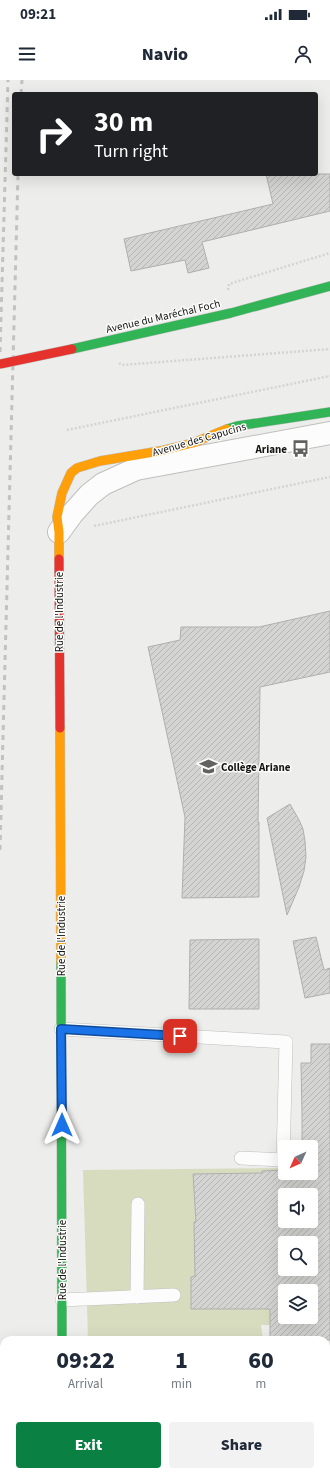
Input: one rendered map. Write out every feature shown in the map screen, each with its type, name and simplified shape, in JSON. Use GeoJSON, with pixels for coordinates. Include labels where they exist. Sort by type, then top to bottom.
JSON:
{"type":"FeatureCollection","features":[{"type":"Feature","properties":{"kind":"street","name":"Avenue du Maréchal Foch"},"geometry":{"type":"LineString","coordinates":[[0,364],[231,313],[330,286]]}},
{"type":"Feature","properties":{"kind":"street","name":"Avenue des Capucins"},"geometry":{"type":"LineString","coordinates":[[71,473],[77,468],[100,461],[160,451],[193,443],[236,426],[330,412]]}},
{"type":"Feature","properties":{"kind":"street","name":"Avenue des Capucins"},"geometry":{"type":"LineString","coordinates":[[59,532],[81,503],[103,484],[136,469],[330,433]]}},
{"type":"Feature","properties":{"kind":"street","name":"Rue de l'Industrie"},"geometry":{"type":"LineString","coordinates":[[62,1336],[59,532],[57,517],[62,493],[71,473]]}},
{"type":"Feature","properties":{"kind":"lane"},"geometry":{"type":"LineString","coordinates":[[61,1029],[286,1042],[283,1160],[241,1158]]}},
{"type":"Feature","properties":{"kind":"lane"},"geometry":{"type":"LineString","coordinates":[[137,1297],[138,1204]]}},
{"type":"Feature","properties":{"kind":"lane"},"geometry":{"type":"LineString","coordinates":[[62,1300],[174,1295]]}},
{"type":"Feature","properties":{"kind":"path"},"geometry":{"type":"LineString","coordinates":[[231,313],[227,296],[229,284],[330,253]]}},
{"type":"Feature","properties":{"kind":"path"},"geometry":{"type":"LineString","coordinates":[[116,362],[122,365],[330,349]]}},
{"type":"Feature","properties":{"kind":"path"},"geometry":{"type":"LineString","coordinates":[[67,430],[330,376]]}},
{"type":"Feature","properties":{"kind":"path"},"geometry":{"type":"LineString","coordinates":[[59,532],[330,477]]}},
{"type":"Feature","properties":{"kind":"green space"},"geometry":{"type":"Polygon","coordinates":[[[278,1168],[278,1180],[312,1180],[313,1188],[278,1188],[278,1228],[318,1228],[330,1326],[261,1325],[262,1336],[88,1336],[83,1170],[278,1168]]]}},
{"type":"Feature","properties":{"kind":"building"},"geometry":{"type":"Polygon","coordinates":[[[318,174],[330,174],[330,211],[202,242],[209,268],[188,273],[185,260],[131,271],[124,239],[273,204],[266,176],[318,176],[318,174]]]}},
{"type":"Feature","properties":{"kind":"building"},"geometry":{"type":"Polygon","coordinates":[[[330,611],[330,672],[260,687],[258,823],[259,822],[259,897],[182,898],[185,817],[148,647],[180,640],[181,627],[259,627],[330,611]]]}},
{"type":"Feature","properties":{"kind":"building"},"geometry":{"type":"Polygon","coordinates":[[[290,804],[303,829],[306,857],[304,871],[299,887],[287,915],[267,818],[290,804]]]}},
{"type":"Feature","properties":{"kind":"building"},"geometry":{"type":"Polygon","coordinates":[[[316,937],[324,970],[330,968],[330,993],[305,998],[293,941],[316,937]]]}},
{"type":"Feature","properties":{"kind":"building"},"geometry":{"type":"Polygon","coordinates":[[[259,939],[259,1009],[189,1009],[190,940],[259,939]]]}},
{"type":"Feature","properties":{"kind":"building"},"geometry":{"type":"Polygon","coordinates":[[[311,1044],[330,1044],[330,1336],[270,1336],[270,1309],[191,1309],[191,1277],[195,1276],[194,1222],[196,1222],[193,1174],[262,1173],[262,1171],[278,1170],[278,1180],[318,1180],[318,1140],[302,1140],[301,1063],[311,1063],[311,1044]]]}},
{"type":"Feature","properties":{"kind":"railway"},"geometry":{"type":"LineString","coordinates":[[0,352],[8,80]]}},
{"type":"Feature","properties":{"kind":"railway"},"geometry":{"type":"LineString","coordinates":[[21,92],[22,80]]}},
{"type":"Feature","properties":{"kind":"railway"},"geometry":{"type":"LineString","coordinates":[[0,850],[18,176]]}},
{"type":"Feature","properties":{"kind":"traffic: fast"},"geometry":{"type":"LineString","coordinates":[[72,349],[231,313],[330,286]]}},
{"type":"Feature","properties":{"kind":"traffic: fast"},"geometry":{"type":"LineString","coordinates":[[227,429],[237,426],[330,412]]}},
{"type":"Feature","properties":{"kind":"traffic: fast"},"geometry":{"type":"LineString","coordinates":[[61,962],[62,1336]]}},
{"type":"Feature","properties":{"kind":"traffic: slow"},"geometry":{"type":"LineString","coordinates":[[59,559],[59,532],[57,517],[62,493],[71,473],[77,468],[100,461],[160,451],[193,443],[227,429]]}},
{"type":"Feature","properties":{"kind":"traffic: slow"},"geometry":{"type":"LineString","coordinates":[[60,728],[61,962]]}},
{"type":"Feature","properties":{"kind":"traffic: jam"},"geometry":{"type":"LineString","coordinates":[[0,364],[72,349]]}},
{"type":"Feature","properties":{"kind":"traffic: jam"},"geometry":{"type":"LineString","coordinates":[[59,559],[60,728]]}},
{"type":"Feature","properties":{"kind":"place","name":"Ariane"},"geometry":{"type":"Point","coordinates":[300,449]}},
{"type":"Feature","properties":{"kind":"place","name":"Collège Ariane"},"geometry":{"type":"Point","coordinates":[208,767]}},
{"type":"Feature","properties":{"kind":"route"},"geometry":{"type":"LineString","coordinates":[[62,1125],[61,1029],[180,1036]]}}]}
